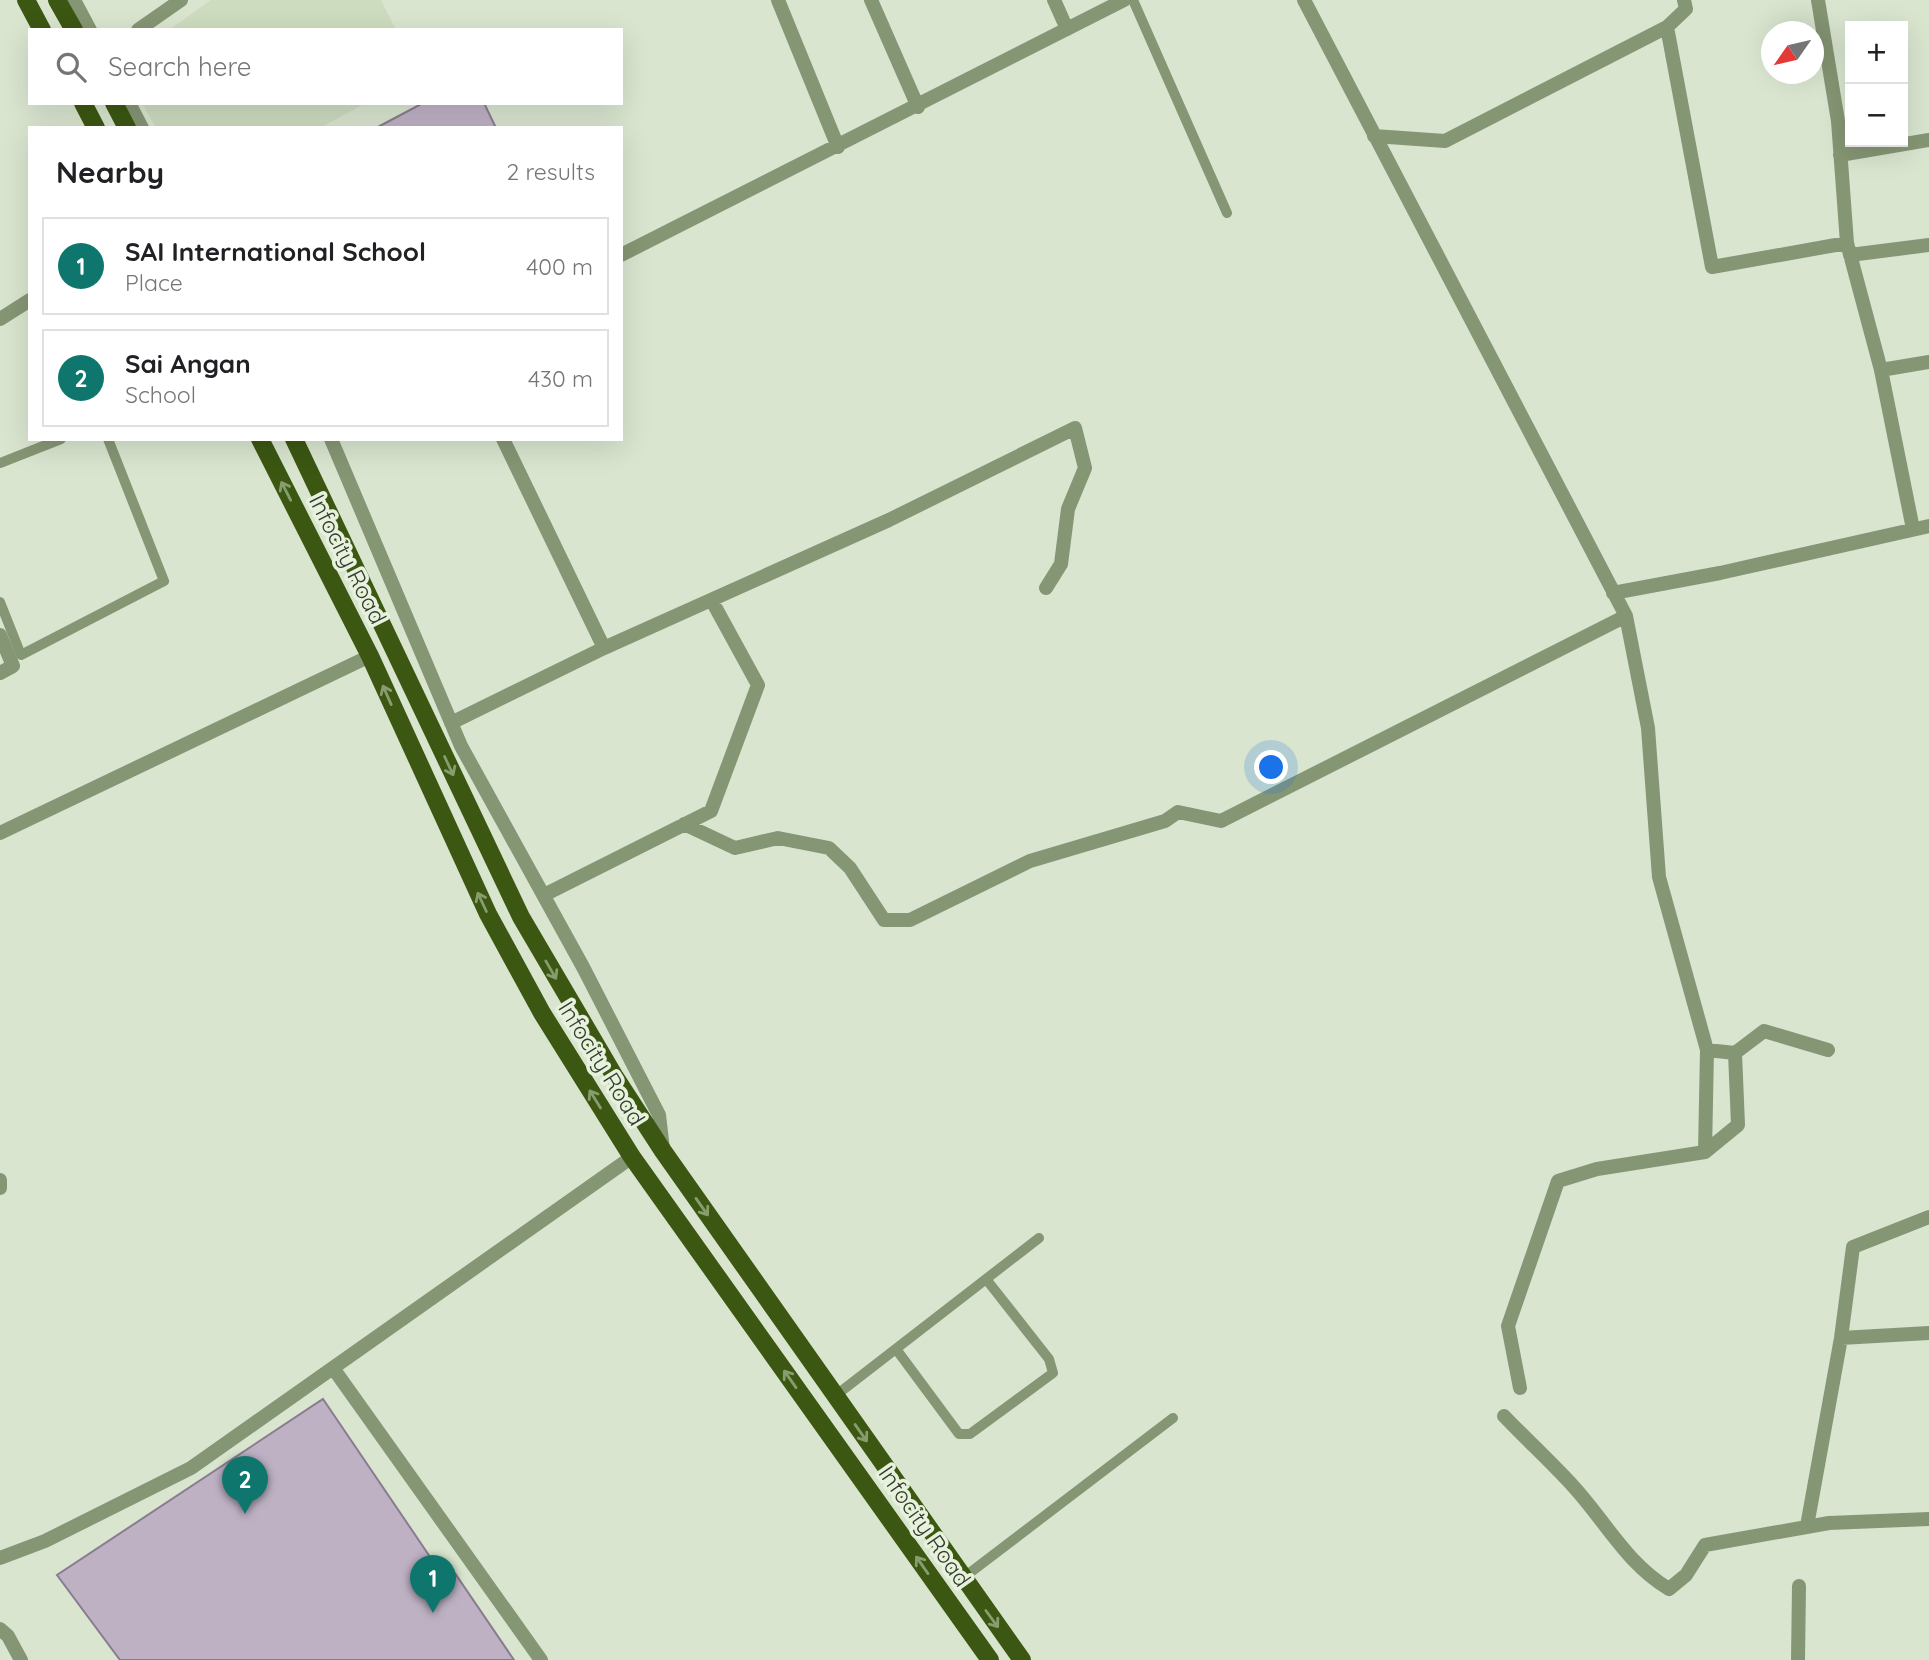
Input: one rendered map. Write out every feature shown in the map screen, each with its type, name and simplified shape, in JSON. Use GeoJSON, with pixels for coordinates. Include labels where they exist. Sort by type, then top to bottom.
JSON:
{"type":"FeatureCollection","features":[{"type":"Feature","properties":{"kind":"main road"},"geometry":{"type":"LineString","coordinates":[[26,0],[41,28]]}},
{"type":"Feature","properties":{"kind":"main road"},"geometry":{"type":"LineString","coordinates":[[57,0],[73,28]]}},
{"type":"Feature","properties":{"kind":"main road"},"geometry":{"type":"LineString","coordinates":[[84,105],[95,126]]}},
{"type":"Feature","properties":{"kind":"main road"},"geometry":{"type":"LineString","coordinates":[[115,105],[126,126]]}},
{"type":"Feature","properties":{"kind":"main road","name":"Infocity Road"},"geometry":{"type":"LineString","coordinates":[[261,441],[370,656],[488,914],[542,1013],[632,1157],[990,1660]]}},
{"type":"Feature","properties":{"kind":"main road","name":"Infocity Road"},"geometry":{"type":"LineString","coordinates":[[295,441],[468,807],[550,969],[663,1151],[1022,1660]]}},
{"type":"Feature","properties":{"kind":"main road"},"geometry":{"type":"LineString","coordinates":[[444,819],[468,807]]}},
{"type":"Feature","properties":{"kind":"main road"},"geometry":{"type":"LineString","coordinates":[[756,1332],[778,1316]]}},
{"type":"Feature","properties":{"kind":"street"},"geometry":{"type":"LineString","coordinates":[[74,0],[89,28]]}},
{"type":"Feature","properties":{"kind":"street"},"geometry":{"type":"LineString","coordinates":[[141,28],[181,0]]}},
{"type":"Feature","properties":{"kind":"street"},"geometry":{"type":"LineString","coordinates":[[778,0],[838,148]]}},
{"type":"Feature","properties":{"kind":"street"},"geometry":{"type":"LineString","coordinates":[[871,0],[918,107]]}},
{"type":"Feature","properties":{"kind":"street"},"geometry":{"type":"LineString","coordinates":[[1054,0],[1067,29]]}},
{"type":"Feature","properties":{"kind":"street"},"geometry":{"type":"LineString","coordinates":[[623,254],[838,148],[1124,0]]}},
{"type":"Feature","properties":{"kind":"street"},"geometry":{"type":"LineString","coordinates":[[1304,0],[1626,616],[1648,728],[1659,877],[1707,1050],[1705,1152]]}},
{"type":"Feature","properties":{"kind":"street"},"geometry":{"type":"LineString","coordinates":[[1374,136],[1445,141],[1667,27],[1686,9],[1684,0]]}},
{"type":"Feature","properties":{"kind":"street"},"geometry":{"type":"LineString","coordinates":[[1818,0],[1840,155],[1849,249],[1881,370],[1913,529]]}},
{"type":"Feature","properties":{"kind":"street"},"geometry":{"type":"LineString","coordinates":[[1667,27],[1712,267],[1849,249],[1929,245]]}},
{"type":"Feature","properties":{"kind":"street"},"geometry":{"type":"LineString","coordinates":[[130,105],[141,126]]}},
{"type":"Feature","properties":{"kind":"street"},"geometry":{"type":"LineString","coordinates":[[1840,155],[1929,140]]}},
{"type":"Feature","properties":{"kind":"street"},"geometry":{"type":"LineString","coordinates":[[0,319],[28,301]]}},
{"type":"Feature","properties":{"kind":"street"},"geometry":{"type":"LineString","coordinates":[[1881,370],[1929,362]]}},
{"type":"Feature","properties":{"kind":"street"},"geometry":{"type":"LineString","coordinates":[[451,723],[604,648],[889,520],[1075,428],[1085,468],[1068,509],[1061,564],[1046,588]]}},
{"type":"Feature","properties":{"kind":"street"},"geometry":{"type":"LineString","coordinates":[[332,441],[451,723],[659,1115],[663,1151]]}},
{"type":"Feature","properties":{"kind":"street"},"geometry":{"type":"LineString","coordinates":[[504,441],[604,648]]}},
{"type":"Feature","properties":{"kind":"street"},"geometry":{"type":"LineString","coordinates":[[1613,593],[1720,573],[1929,526]]}},
{"type":"Feature","properties":{"kind":"street"},"geometry":{"type":"LineString","coordinates":[[544,895],[711,811],[758,685],[712,601]]}},
{"type":"Feature","properties":{"kind":"street"},"geometry":{"type":"LineString","coordinates":[[684,824],[734,848],[778,838],[829,848],[850,868],[884,920],[910,920],[1030,861],[1165,821],[1178,812],[1221,821],[1626,616]]}},
{"type":"Feature","properties":{"kind":"street"},"geometry":{"type":"LineString","coordinates":[[0,635],[13,666],[0,673]]}},
{"type":"Feature","properties":{"kind":"street"},"geometry":{"type":"LineString","coordinates":[[1,828],[370,656]]}},
{"type":"Feature","properties":{"kind":"street"},"geometry":{"type":"LineString","coordinates":[[1707,1050],[1735,1053],[1764,1031],[1828,1050]]}},
{"type":"Feature","properties":{"kind":"street"},"geometry":{"type":"LineString","coordinates":[[1520,1388],[1507,1326],[1558,1181],[1597,1169],[1705,1152],[1738,1125],[1735,1053]]}},
{"type":"Feature","properties":{"kind":"street"},"geometry":{"type":"LineString","coordinates":[[0,1559],[78,1526],[191,1468],[632,1157]]}},
{"type":"Feature","properties":{"kind":"street"},"geometry":{"type":"LineString","coordinates":[[0,1180],[0,1188]]}},
{"type":"Feature","properties":{"kind":"street"},"geometry":{"type":"LineString","coordinates":[[1807,1526],[1841,1338],[1853,1247],[1929,1217]]}},
{"type":"Feature","properties":{"kind":"street"},"geometry":{"type":"LineString","coordinates":[[1841,1338],[1929,1333]]}},
{"type":"Feature","properties":{"kind":"street"},"geometry":{"type":"LineString","coordinates":[[333,1368],[541,1660]]}},
{"type":"Feature","properties":{"kind":"street"},"geometry":{"type":"LineString","coordinates":[[1504,1416],[1575,1488],[1611,1536],[1647,1575],[1669,1588],[1686,1575],[1705,1545],[1807,1526],[1929,1519]]}},
{"type":"Feature","properties":{"kind":"street"},"geometry":{"type":"LineString","coordinates":[[1798,1660],[1799,1586]]}},
{"type":"Feature","properties":{"kind":"street"},"geometry":{"type":"LineString","coordinates":[[0,1629],[8,1636],[21,1660]]}},
{"type":"Feature","properties":{"kind":"lane"},"geometry":{"type":"LineString","coordinates":[[1133,0],[1227,212]]}},
{"type":"Feature","properties":{"kind":"lane"},"geometry":{"type":"LineString","coordinates":[[0,463],[56,441]]}},
{"type":"Feature","properties":{"kind":"lane"},"geometry":{"type":"LineString","coordinates":[[0,602],[21,655],[164,581],[109,441]]}},
{"type":"Feature","properties":{"kind":"lane"},"geometry":{"type":"LineString","coordinates":[[835,1396],[1039,1238]]}},
{"type":"Feature","properties":{"kind":"lane"},"geometry":{"type":"LineString","coordinates":[[896,1349],[959,1434],[970,1434],[1053,1373],[1049,1359],[986,1279]]}},
{"type":"Feature","properties":{"kind":"lane"},"geometry":{"type":"LineString","coordinates":[[963,1578],[1173,1418]]}},
{"type":"Feature","properties":{"kind":"shaded area"},"geometry":{"type":"Polygon","coordinates":[[[211,0],[381,0],[395,28],[172,28],[211,0]]]}},
{"type":"Feature","properties":{"kind":"shaded area"},"geometry":{"type":"Polygon","coordinates":[[[143,105],[362,105],[324,126],[155,126],[143,105]]]}},
{"type":"Feature","properties":{"kind":"building"},"geometry":{"type":"Polygon","coordinates":[[[419,105],[485,105],[495,126],[380,126],[419,105]]]}},
{"type":"Feature","properties":{"kind":"building"},"geometry":{"type":"Polygon","coordinates":[[[323,1399],[441,1573],[450,1566],[514,1660],[120,1660],[57,1575],[323,1399]]]}},
{"type":"Feature","properties":{"kind":"place","name":"Sai Angan"},"geometry":{"type":"Point","coordinates":[245,1514]}},
{"type":"Feature","properties":{"kind":"place","name":"SAI International School"},"geometry":{"type":"Point","coordinates":[433,1613]}}]}
